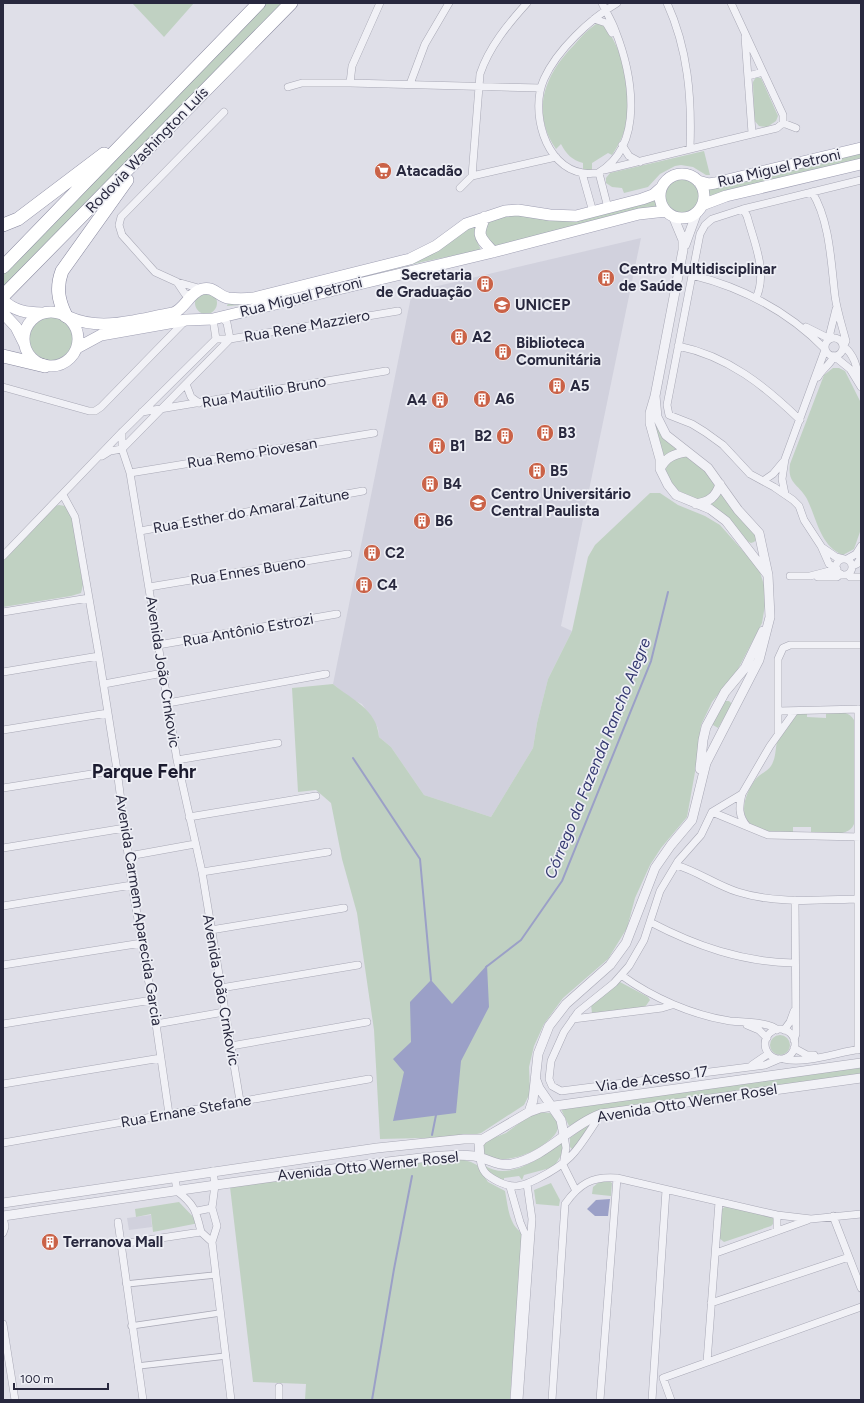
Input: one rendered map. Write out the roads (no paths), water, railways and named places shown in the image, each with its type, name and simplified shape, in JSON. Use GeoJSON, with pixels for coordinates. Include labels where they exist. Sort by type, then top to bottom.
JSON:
{"type":"FeatureCollection","features":[{"type":"Feature","properties":{"kind":"highway","name":"Rodovia Washington Luís"},"geometry":{"type":"LineString","coordinates":[[3,267],[259,3]]}},
{"type":"Feature","properties":{"kind":"highway","name":"Rodovia Washington Luís"},"geometry":{"type":"LineString","coordinates":[[7,292],[291,3]]}},
{"type":"Feature","properties":{"kind":"highway"},"geometry":{"type":"LineString","coordinates":[[3,225],[18,219],[106,153],[163,103]]}},
{"type":"Feature","properties":{"kind":"highway"},"geometry":{"type":"LineString","coordinates":[[67,317],[58,295],[58,287],[62,271],[118,192],[177,119]]}},
{"type":"Feature","properties":{"kind":"highway"},"geometry":{"type":"LineString","coordinates":[[3,356],[45,366]]}},
{"type":"Feature","properties":{"kind":"main road","name":"Rua Miguel Petroni"},"geometry":{"type":"LineString","coordinates":[[698,181],[709,184],[715,183],[861,148]]}},
{"type":"Feature","properties":{"kind":"main road","name":"Rua Miguel Petroni"},"geometry":{"type":"LineString","coordinates":[[699,209],[726,196],[861,164]]}},
{"type":"Feature","properties":{"kind":"main road"},"geometry":{"type":"LineString","coordinates":[[678,175],[691,176],[698,181],[702,188],[704,197],[699,209],[690,217],[681,218],[669,214],[661,204],[660,196],[662,187],[666,180],[678,175]]}},
{"type":"Feature","properties":{"kind":"main road","name":"Rua Miguel Petroni"},"geometry":{"type":"LineString","coordinates":[[203,289],[210,289],[228,298],[254,298],[410,259],[436,246],[466,224],[505,211],[518,210],[562,216],[576,216],[642,199],[653,195],[662,187]]}},
{"type":"Feature","properties":{"kind":"main road","name":"Rua Miguel Petroni"},"geometry":{"type":"LineString","coordinates":[[77,348],[101,335],[186,320],[216,318],[493,252],[640,214],[669,214]]}},
{"type":"Feature","properties":{"kind":"main road"},"geometry":{"type":"LineString","coordinates":[[484,217],[479,231],[480,237],[493,252]]}},
{"type":"Feature","properties":{"kind":"main road"},"geometry":{"type":"LineString","coordinates":[[3,300],[16,310],[28,313],[42,313],[50,311],[86,324],[103,325],[173,313],[192,295],[203,289]]}},
{"type":"Feature","properties":{"kind":"main road"},"geometry":{"type":"LineString","coordinates":[[216,318],[224,306],[218,293]]}},
{"type":"Feature","properties":{"kind":"main road"},"geometry":{"type":"LineString","coordinates":[[183,305],[182,312],[186,320]]}},
{"type":"Feature","properties":{"kind":"main road"},"geometry":{"type":"LineString","coordinates":[[3,313],[16,327],[31,357],[45,366],[52,366],[68,361],[77,348],[78,332],[67,317]]}},
{"type":"Feature","properties":{"kind":"main road"},"geometry":{"type":"LineString","coordinates":[[24,343],[24,335],[30,322],[42,313]]}},
{"type":"Feature","properties":{"kind":"street"},"geometry":{"type":"LineString","coordinates":[[350,83],[352,66],[380,3]]}},
{"type":"Feature","properties":{"kind":"street"},"geometry":{"type":"LineString","coordinates":[[410,84],[425,44],[450,3]]}},
{"type":"Feature","properties":{"kind":"street"},"geometry":{"type":"LineString","coordinates":[[472,176],[478,85],[483,64],[514,17],[527,3]]}},
{"type":"Feature","properties":{"kind":"street"},"geometry":{"type":"LineString","coordinates":[[601,171],[612,162],[622,145],[630,124],[631,100],[629,78],[620,45],[615,30],[602,3]]}},
{"type":"Feature","properties":{"kind":"street"},"geometry":{"type":"LineString","coordinates":[[618,3],[605,10],[594,19],[553,63],[541,88],[540,118],[546,141],[556,157],[564,164],[582,173],[601,171],[690,148],[777,128],[783,123]]}},
{"type":"Feature","properties":{"kind":"street"},"geometry":{"type":"LineString","coordinates":[[667,3],[681,40],[687,71],[691,105],[690,148]]}},
{"type":"Feature","properties":{"kind":"street"},"geometry":{"type":"LineString","coordinates":[[731,3],[783,115],[783,123]]}},
{"type":"Feature","properties":{"kind":"street"},"geometry":{"type":"LineString","coordinates":[[594,19],[606,23],[620,45]]}},
{"type":"Feature","properties":{"kind":"street"},"geometry":{"type":"LineString","coordinates":[[744,31],[752,133]]}},
{"type":"Feature","properties":{"kind":"street"},"geometry":{"type":"LineString","coordinates":[[748,76],[763,72]]}},
{"type":"Feature","properties":{"kind":"street"},"geometry":{"type":"LineString","coordinates":[[288,87],[302,83],[350,83],[478,85],[541,88]]}},
{"type":"Feature","properties":{"kind":"street"},"geometry":{"type":"LineString","coordinates":[[203,289],[176,282],[155,272],[122,236],[119,230],[120,221],[121,217],[224,112]]}},
{"type":"Feature","properties":{"kind":"street"},"geometry":{"type":"LineString","coordinates":[[783,123],[796,128]]}},
{"type":"Feature","properties":{"kind":"street"},"geometry":{"type":"LineString","coordinates":[[622,145],[629,156],[640,162]]}},
{"type":"Feature","properties":{"kind":"street"},"geometry":{"type":"LineString","coordinates":[[460,188],[472,176],[556,157]]}},
{"type":"Feature","properties":{"kind":"street"},"geometry":{"type":"LineString","coordinates":[[601,171],[608,208]]}},
{"type":"Feature","properties":{"kind":"street"},"geometry":{"type":"LineString","coordinates":[[582,173],[587,186],[592,212]]}},
{"type":"Feature","properties":{"kind":"street"},"geometry":{"type":"LineString","coordinates":[[861,180],[743,209],[712,219],[705,225],[700,234],[667,405],[668,412],[672,416],[692,424],[719,441],[747,472],[785,494],[799,506],[810,531],[821,546],[827,561],[831,566],[850,577],[861,577]]}},
{"type":"Feature","properties":{"kind":"street"},"geometry":{"type":"LineString","coordinates":[[785,494],[782,479],[785,459],[800,420],[821,372],[832,361],[834,356],[842,352],[846,341],[836,303],[824,224],[812,192]]}},
{"type":"Feature","properties":{"kind":"street"},"geometry":{"type":"LineString","coordinates":[[699,209],[683,250],[655,396],[650,413],[650,423],[660,459],[660,469],[672,491],[682,498],[710,509],[718,515],[731,527],[768,575]]}},
{"type":"Feature","properties":{"kind":"street"},"geometry":{"type":"LineString","coordinates":[[743,209],[747,216],[762,275],[761,286],[756,298]]}},
{"type":"Feature","properties":{"kind":"street"},"geometry":{"type":"LineString","coordinates":[[669,214],[683,240],[683,250]]}},
{"type":"Feature","properties":{"kind":"street"},"geometry":{"type":"LineString","coordinates":[[692,275],[721,284],[756,298],[782,312],[800,325],[825,349],[828,354],[856,367]]}},
{"type":"Feature","properties":{"kind":"street"},"geometry":{"type":"LineString","coordinates":[[176,282],[185,294],[192,295]]}},
{"type":"Feature","properties":{"kind":"street"},"geometry":{"type":"LineString","coordinates":[[813,388],[826,343],[830,338],[830,333],[835,319],[836,303]]}},
{"type":"Feature","properties":{"kind":"street","name":"Rua Rene Mazziero"},"geometry":{"type":"LineString","coordinates":[[216,339],[230,340],[398,311]]}},
{"type":"Feature","properties":{"kind":"street"},"geometry":{"type":"LineString","coordinates":[[3,556],[63,495],[91,464],[122,432],[216,339],[216,318],[227,323],[230,340],[122,449],[106,453],[91,464]]}},
{"type":"Feature","properties":{"kind":"street"},"geometry":{"type":"LineString","coordinates":[[3,387],[77,409],[95,411],[101,407],[186,320]]}},
{"type":"Feature","properties":{"kind":"street"},"geometry":{"type":"LineString","coordinates":[[800,325],[830,338],[839,339],[849,351],[856,367],[860,384]]}},
{"type":"Feature","properties":{"kind":"street"},"geometry":{"type":"LineString","coordinates":[[678,346],[716,358],[745,373],[758,382],[800,420]]}},
{"type":"Feature","properties":{"kind":"street","name":"Rua Mautilio Bruno"},"geometry":{"type":"LineString","coordinates":[[142,412],[386,371]]}},
{"type":"Feature","properties":{"kind":"street"},"geometry":{"type":"LineString","coordinates":[[186,384],[191,398],[199,403]]}},
{"type":"Feature","properties":{"kind":"street"},"geometry":{"type":"LineString","coordinates":[[529,1112],[533,1100],[534,1071],[543,1037],[570,999],[610,965],[626,943],[632,932],[642,898],[655,868],[671,845],[692,820],[706,763],[759,660],[766,637],[770,604],[768,575],[759,533],[738,510],[708,468],[673,443],[662,430],[657,417],[655,396]]}},
{"type":"Feature","properties":{"kind":"street","name":"Avenida João Crnkovic"},"geometry":{"type":"LineString","coordinates":[[122,432],[122,449],[130,473],[177,760],[202,872],[224,1012],[240,1101]]}},
{"type":"Feature","properties":{"kind":"street","name":"Rua Remo Piovesan"},"geometry":{"type":"LineString","coordinates":[[130,473],[374,432]]}},
{"type":"Feature","properties":{"kind":"street"},"geometry":{"type":"LineString","coordinates":[[660,469],[665,460],[673,455],[686,452]]}},
{"type":"Feature","properties":{"kind":"street"},"geometry":{"type":"LineString","coordinates":[[763,481],[774,474],[785,459]]}},
{"type":"Feature","properties":{"kind":"street"},"geometry":{"type":"LineString","coordinates":[[696,504],[711,500],[720,484]]}},
{"type":"Feature","properties":{"kind":"street","name":"Rua Esther do Amaral Zaitune"},"geometry":{"type":"LineString","coordinates":[[140,531],[363,492]]}},
{"type":"Feature","properties":{"kind":"street","name":"Avenida Carmem Aparecida Garcia"},"geometry":{"type":"LineString","coordinates":[[63,495],[75,517],[104,684],[132,885],[156,1024],[169,1114]]}},
{"type":"Feature","properties":{"kind":"street"},"geometry":{"type":"LineString","coordinates":[[746,548],[756,548],[762,543]]}},
{"type":"Feature","properties":{"kind":"street"},"geometry":{"type":"LineString","coordinates":[[821,546],[836,557],[845,559],[852,566],[861,570]]}},
{"type":"Feature","properties":{"kind":"street"},"geometry":{"type":"LineString","coordinates":[[842,572],[837,564],[856,554],[861,546]]}},
{"type":"Feature","properties":{"kind":"street","name":"Rua Ennes Bueno"},"geometry":{"type":"LineString","coordinates":[[149,587],[348,554]]}},
{"type":"Feature","properties":{"kind":"street"},"geometry":{"type":"LineString","coordinates":[[790,576],[814,576],[842,572],[857,564],[861,557]]}},
{"type":"Feature","properties":{"kind":"street"},"geometry":{"type":"LineString","coordinates":[[814,576],[823,570],[827,561]]}},
{"type":"Feature","properties":{"kind":"street"},"geometry":{"type":"LineString","coordinates":[[3,612],[89,598]]}},
{"type":"Feature","properties":{"kind":"street"},"geometry":{"type":"LineString","coordinates":[[699,790],[703,740],[706,727],[722,698],[741,674],[755,648],[764,628],[770,604]]}},
{"type":"Feature","properties":{"kind":"street","name":"Rua Antônio Estrozi"},"geometry":{"type":"LineString","coordinates":[[158,645],[337,614]]}},
{"type":"Feature","properties":{"kind":"street"},"geometry":{"type":"LineString","coordinates":[[778,733],[778,659],[782,648],[790,645],[861,645]]}},
{"type":"Feature","properties":{"kind":"street"},"geometry":{"type":"LineString","coordinates":[[3,672],[99,656]]}},
{"type":"Feature","properties":{"kind":"street"},"geometry":{"type":"LineString","coordinates":[[104,684],[163,674]]}},
{"type":"Feature","properties":{"kind":"street"},"geometry":{"type":"LineString","coordinates":[[168,703],[326,674]]}},
{"type":"Feature","properties":{"kind":"street"},"geometry":{"type":"LineString","coordinates":[[722,698],[729,698],[736,706]]}},
{"type":"Feature","properties":{"kind":"street"},"geometry":{"type":"LineString","coordinates":[[779,711],[859,709],[860,773],[857,899],[860,1049]]}},
{"type":"Feature","properties":{"kind":"street"},"geometry":{"type":"LineString","coordinates":[[749,828],[740,815],[742,794],[778,733],[795,711]]}},
{"type":"Feature","properties":{"kind":"street"},"geometry":{"type":"LineString","coordinates":[[3,730],[108,713]]}},
{"type":"Feature","properties":{"kind":"street"},"geometry":{"type":"LineString","coordinates":[[706,727],[709,732],[719,738]]}},
{"type":"Feature","properties":{"kind":"street"},"geometry":{"type":"LineString","coordinates":[[177,760],[278,743]]}},
{"type":"Feature","properties":{"kind":"street"},"geometry":{"type":"LineString","coordinates":[[3,788],[117,770]]}},
{"type":"Feature","properties":{"kind":"street"},"geometry":{"type":"LineString","coordinates":[[573,1019],[584,1006],[614,983],[637,953],[644,940],[660,891],[676,865],[701,834],[712,812],[742,794]]}},
{"type":"Feature","properties":{"kind":"street"},"geometry":{"type":"LineString","coordinates":[[189,817],[316,796]]}},
{"type":"Feature","properties":{"kind":"street"},"geometry":{"type":"LineString","coordinates":[[712,812],[759,833],[777,836],[859,837]]}},
{"type":"Feature","properties":{"kind":"street"},"geometry":{"type":"LineString","coordinates":[[3,848],[125,828]]}},
{"type":"Feature","properties":{"kind":"street"},"geometry":{"type":"LineString","coordinates":[[129,856],[195,844]]}},
{"type":"Feature","properties":{"kind":"street"},"geometry":{"type":"LineString","coordinates":[[202,872],[328,852]]}},
{"type":"Feature","properties":{"kind":"street"},"geometry":{"type":"LineString","coordinates":[[676,865],[722,886],[766,899],[857,899]]}},
{"type":"Feature","properties":{"kind":"street"},"geometry":{"type":"LineString","coordinates":[[3,906],[132,885]]}},
{"type":"Feature","properties":{"kind":"street"},"geometry":{"type":"LineString","coordinates":[[795,900],[794,962],[796,1034],[794,1048],[788,1056],[781,1059],[768,1054],[765,1046],[767,1038],[780,1030],[791,1019],[795,1005]]}},
{"type":"Feature","properties":{"kind":"street"},"geometry":{"type":"LineString","coordinates":[[211,930],[344,908]]}},
{"type":"Feature","properties":{"kind":"street"},"geometry":{"type":"LineString","coordinates":[[650,922],[697,944],[735,956],[779,963],[794,962]]}},
{"type":"Feature","properties":{"kind":"street"},"geometry":{"type":"LineString","coordinates":[[3,965],[142,943]]}},
{"type":"Feature","properties":{"kind":"street"},"geometry":{"type":"LineString","coordinates":[[221,988],[358,965]]}},
{"type":"Feature","properties":{"kind":"street"},"geometry":{"type":"LineString","coordinates":[[621,975],[672,1005],[715,1017],[741,1022],[770,1025],[788,1032],[794,1040]]}},
{"type":"Feature","properties":{"kind":"street"},"geometry":{"type":"LineString","coordinates":[[3,1024],[152,1000]]}},
{"type":"Feature","properties":{"kind":"street"},"geometry":{"type":"LineString","coordinates":[[573,1019],[662,1008],[672,1005]]}},
{"type":"Feature","properties":{"kind":"street"},"geometry":{"type":"LineString","coordinates":[[156,1024],[224,1012]]}},
{"type":"Feature","properties":{"kind":"street","name":"Via de Acesso 17"},"geometry":{"type":"LineString","coordinates":[[573,1019],[557,1045],[551,1061],[549,1079],[555,1088],[561,1091],[750,1065],[765,1065],[781,1059],[798,1060],[860,1049]]}},
{"type":"Feature","properties":{"kind":"street"},"geometry":{"type":"LineString","coordinates":[[231,1046],[368,1022]]}},
{"type":"Feature","properties":{"kind":"street"},"geometry":{"type":"LineString","coordinates":[[741,1022],[759,1030],[767,1038]]}},
{"type":"Feature","properties":{"kind":"street","name":"Via de Acesso 17"},"geometry":{"type":"LineString","coordinates":[[794,1048],[807,1055],[820,1056]]}},
{"type":"Feature","properties":{"kind":"street","name":"Via de Acesso 17"},"geometry":{"type":"LineString","coordinates":[[750,1065],[768,1054]]}},
{"type":"Feature","properties":{"kind":"street"},"geometry":{"type":"LineString","coordinates":[[3,1084],[161,1058]]}},
{"type":"Feature","properties":{"kind":"street","name":"Avenida Otto Werner Rosel"},"geometry":{"type":"LineString","coordinates":[[3,1203],[213,1171],[406,1145],[464,1139],[483,1139],[529,1112],[551,1106],[861,1064]]}},
{"type":"Feature","properties":{"kind":"street"},"geometry":{"type":"LineString","coordinates":[[534,1071],[539,1088],[561,1120],[566,1148],[563,1165],[575,1189]]}},
{"type":"Feature","properties":{"kind":"street","name":"Avenida Otto Werner Rosel"},"geometry":{"type":"LineString","coordinates":[[3,1233],[5,1227],[3,1216],[305,1172],[444,1155],[462,1155],[505,1165],[522,1162],[542,1151],[589,1119],[601,1114],[861,1078]]}},
{"type":"Feature","properties":{"kind":"street","name":"Rua Ernane Stefane"},"geometry":{"type":"LineString","coordinates":[[3,1143],[369,1079]]}},
{"type":"Feature","properties":{"kind":"street"},"geometry":{"type":"LineString","coordinates":[[483,1139],[479,1144],[480,1158],[481,1166],[486,1176],[510,1187],[526,1184],[563,1165],[577,1152],[601,1114]]}},
{"type":"Feature","properties":{"kind":"street"},"geometry":{"type":"LineString","coordinates":[[213,1171],[215,1185],[212,1208],[217,1226],[212,1242],[231,1400]]}},
{"type":"Feature","properties":{"kind":"street"},"geometry":{"type":"LineString","coordinates":[[552,1400],[565,1204],[575,1189],[604,1177],[617,1178],[777,1215],[811,1219]]}},
{"type":"Feature","properties":{"kind":"street"},"geometry":{"type":"LineString","coordinates":[[175,1178],[177,1191],[192,1204],[197,1211],[201,1232],[212,1242]]}},
{"type":"Feature","properties":{"kind":"street"},"geometry":{"type":"LineString","coordinates":[[600,1400],[617,1178]]}},
{"type":"Feature","properties":{"kind":"street"},"geometry":{"type":"LineString","coordinates":[[519,1400],[532,1219],[526,1184]]}},
{"type":"Feature","properties":{"kind":"street"},"geometry":{"type":"LineString","coordinates":[[510,1187],[525,1234],[514,1400]]}},
{"type":"Feature","properties":{"kind":"street"},"geometry":{"type":"LineString","coordinates":[[652,1400],[666,1190]]}},
{"type":"Feature","properties":{"kind":"street"},"geometry":{"type":"LineString","coordinates":[[707,1362],[719,1202]]}},
{"type":"Feature","properties":{"kind":"street"},"geometry":{"type":"LineString","coordinates":[[197,1211],[212,1208]]}},
{"type":"Feature","properties":{"kind":"street"},"geometry":{"type":"LineString","coordinates":[[716,1253],[811,1219],[861,1214]]}},
{"type":"Feature","properties":{"kind":"street"},"geometry":{"type":"LineString","coordinates":[[777,1215],[777,1231]]}},
{"type":"Feature","properties":{"kind":"street"},"geometry":{"type":"LineString","coordinates":[[833,1216],[861,1288]]}},
{"type":"Feature","properties":{"kind":"street"},"geometry":{"type":"LineString","coordinates":[[520,1222],[526,1226],[530,1224],[532,1219]]}},
{"type":"Feature","properties":{"kind":"street"},"geometry":{"type":"LineString","coordinates":[[118,1222],[131,1326],[143,1400]]}},
{"type":"Feature","properties":{"kind":"street"},"geometry":{"type":"LineString","coordinates":[[121,1244],[201,1232]]}},
{"type":"Feature","properties":{"kind":"street"},"geometry":{"type":"LineString","coordinates":[[711,1303],[850,1257]]}},
{"type":"Feature","properties":{"kind":"street"},"geometry":{"type":"LineString","coordinates":[[126,1284],[215,1275]]}},
{"type":"Feature","properties":{"kind":"street"},"geometry":{"type":"LineString","coordinates":[[653,1381],[861,1307]]}},
{"type":"Feature","properties":{"kind":"street"},"geometry":{"type":"LineString","coordinates":[[131,1326],[220,1313]]}},
{"type":"Feature","properties":{"kind":"street"},"geometry":{"type":"LineString","coordinates":[[3,1324],[16,1400]]}},
{"type":"Feature","properties":{"kind":"street"},"geometry":{"type":"LineString","coordinates":[[138,1366],[226,1356]]}},
{"type":"Feature","properties":{"kind":"street"},"geometry":{"type":"LineString","coordinates":[[663,1378],[671,1400]]}},
{"type":"Feature","properties":{"kind":"street"},"geometry":{"type":"LineString","coordinates":[[279,1386],[279,1400]]}},
{"type":"Feature","properties":{"kind":"water"},"geometry":{"type":"Polygon","coordinates":[[[487,965],[489,1007],[461,1061],[456,1113],[393,1121],[404,1072],[393,1059],[411,1042],[410,1002],[431,980],[452,1004],[487,965]]]}},
{"type":"Feature","properties":{"kind":"water"},"geometry":{"type":"Polygon","coordinates":[[[610,1199],[608,1216],[595,1216],[587,1209],[596,1200],[610,1199]]]}},
{"type":"Feature","properties":{"kind":"waterway","name":"Córrego da Fazenda Rancho Alegre"},"geometry":{"type":"LineString","coordinates":[[486,967],[521,940],[562,881],[651,661],[668,592]]}},
{"type":"Feature","properties":{"kind":"waterway"},"geometry":{"type":"LineString","coordinates":[[353,758],[420,859],[431,980]]}},
{"type":"Feature","properties":{"kind":"waterway","name":"Córrego da Fazenda Rancho Alegre"},"geometry":{"type":"LineString","coordinates":[[432,1135],[436,1115]]}},
{"type":"Feature","properties":{"kind":"waterway","name":"Córrego da Fazenda Rancho Alegre"},"geometry":{"type":"LineString","coordinates":[[372,1400],[394,1269],[412,1176]]}},
{"type":"Feature","properties":{"kind":"place","name":"Atacadão"},"geometry":{"type":"Point","coordinates":[383,171]}},
{"type":"Feature","properties":{"kind":"place","name":"Centro Multidisciplinar de Saúde"},"geometry":{"type":"Point","coordinates":[606,278]}},
{"type":"Feature","properties":{"kind":"place","name":"Secretaria de Graduação"},"geometry":{"type":"Point","coordinates":[485,284]}},
{"type":"Feature","properties":{"kind":"place","name":"UNICEP"},"geometry":{"type":"Point","coordinates":[502,305]}},
{"type":"Feature","properties":{"kind":"place","name":"A2"},"geometry":{"type":"Point","coordinates":[459,337]}},
{"type":"Feature","properties":{"kind":"place","name":"Biblioteca Comunitária"},"geometry":{"type":"Point","coordinates":[503,352]}},
{"type":"Feature","properties":{"kind":"place","name":"A5"},"geometry":{"type":"Point","coordinates":[557,386]}},
{"type":"Feature","properties":{"kind":"place","name":"A6"},"geometry":{"type":"Point","coordinates":[482,399]}},
{"type":"Feature","properties":{"kind":"place","name":"A4"},"geometry":{"type":"Point","coordinates":[440,400]}},
{"type":"Feature","properties":{"kind":"place","name":"B3"},"geometry":{"type":"Point","coordinates":[545,433]}},
{"type":"Feature","properties":{"kind":"place","name":"B2"},"geometry":{"type":"Point","coordinates":[505,436]}},
{"type":"Feature","properties":{"kind":"place","name":"B1"},"geometry":{"type":"Point","coordinates":[437,446]}},
{"type":"Feature","properties":{"kind":"place","name":"B5"},"geometry":{"type":"Point","coordinates":[537,471]}},
{"type":"Feature","properties":{"kind":"place","name":"B4"},"geometry":{"type":"Point","coordinates":[430,484]}},
{"type":"Feature","properties":{"kind":"place","name":"Centro Universitário Central Paulista"},"geometry":{"type":"Point","coordinates":[478,503]}},
{"type":"Feature","properties":{"kind":"place","name":"B6"},"geometry":{"type":"Point","coordinates":[422,521]}},
{"type":"Feature","properties":{"kind":"place","name":"C2"},"geometry":{"type":"Point","coordinates":[372,553]}},
{"type":"Feature","properties":{"kind":"place","name":"C4"},"geometry":{"type":"Point","coordinates":[364,585]}},
{"type":"Feature","properties":{"kind":"place","name":"Terranova Mall"},"geometry":{"type":"Point","coordinates":[50,1242]}},
{"type":"Feature","properties":{"kind":"district","name":"Parque Fehr"},"geometry":{"type":"Point","coordinates":[144,771]}}]}
